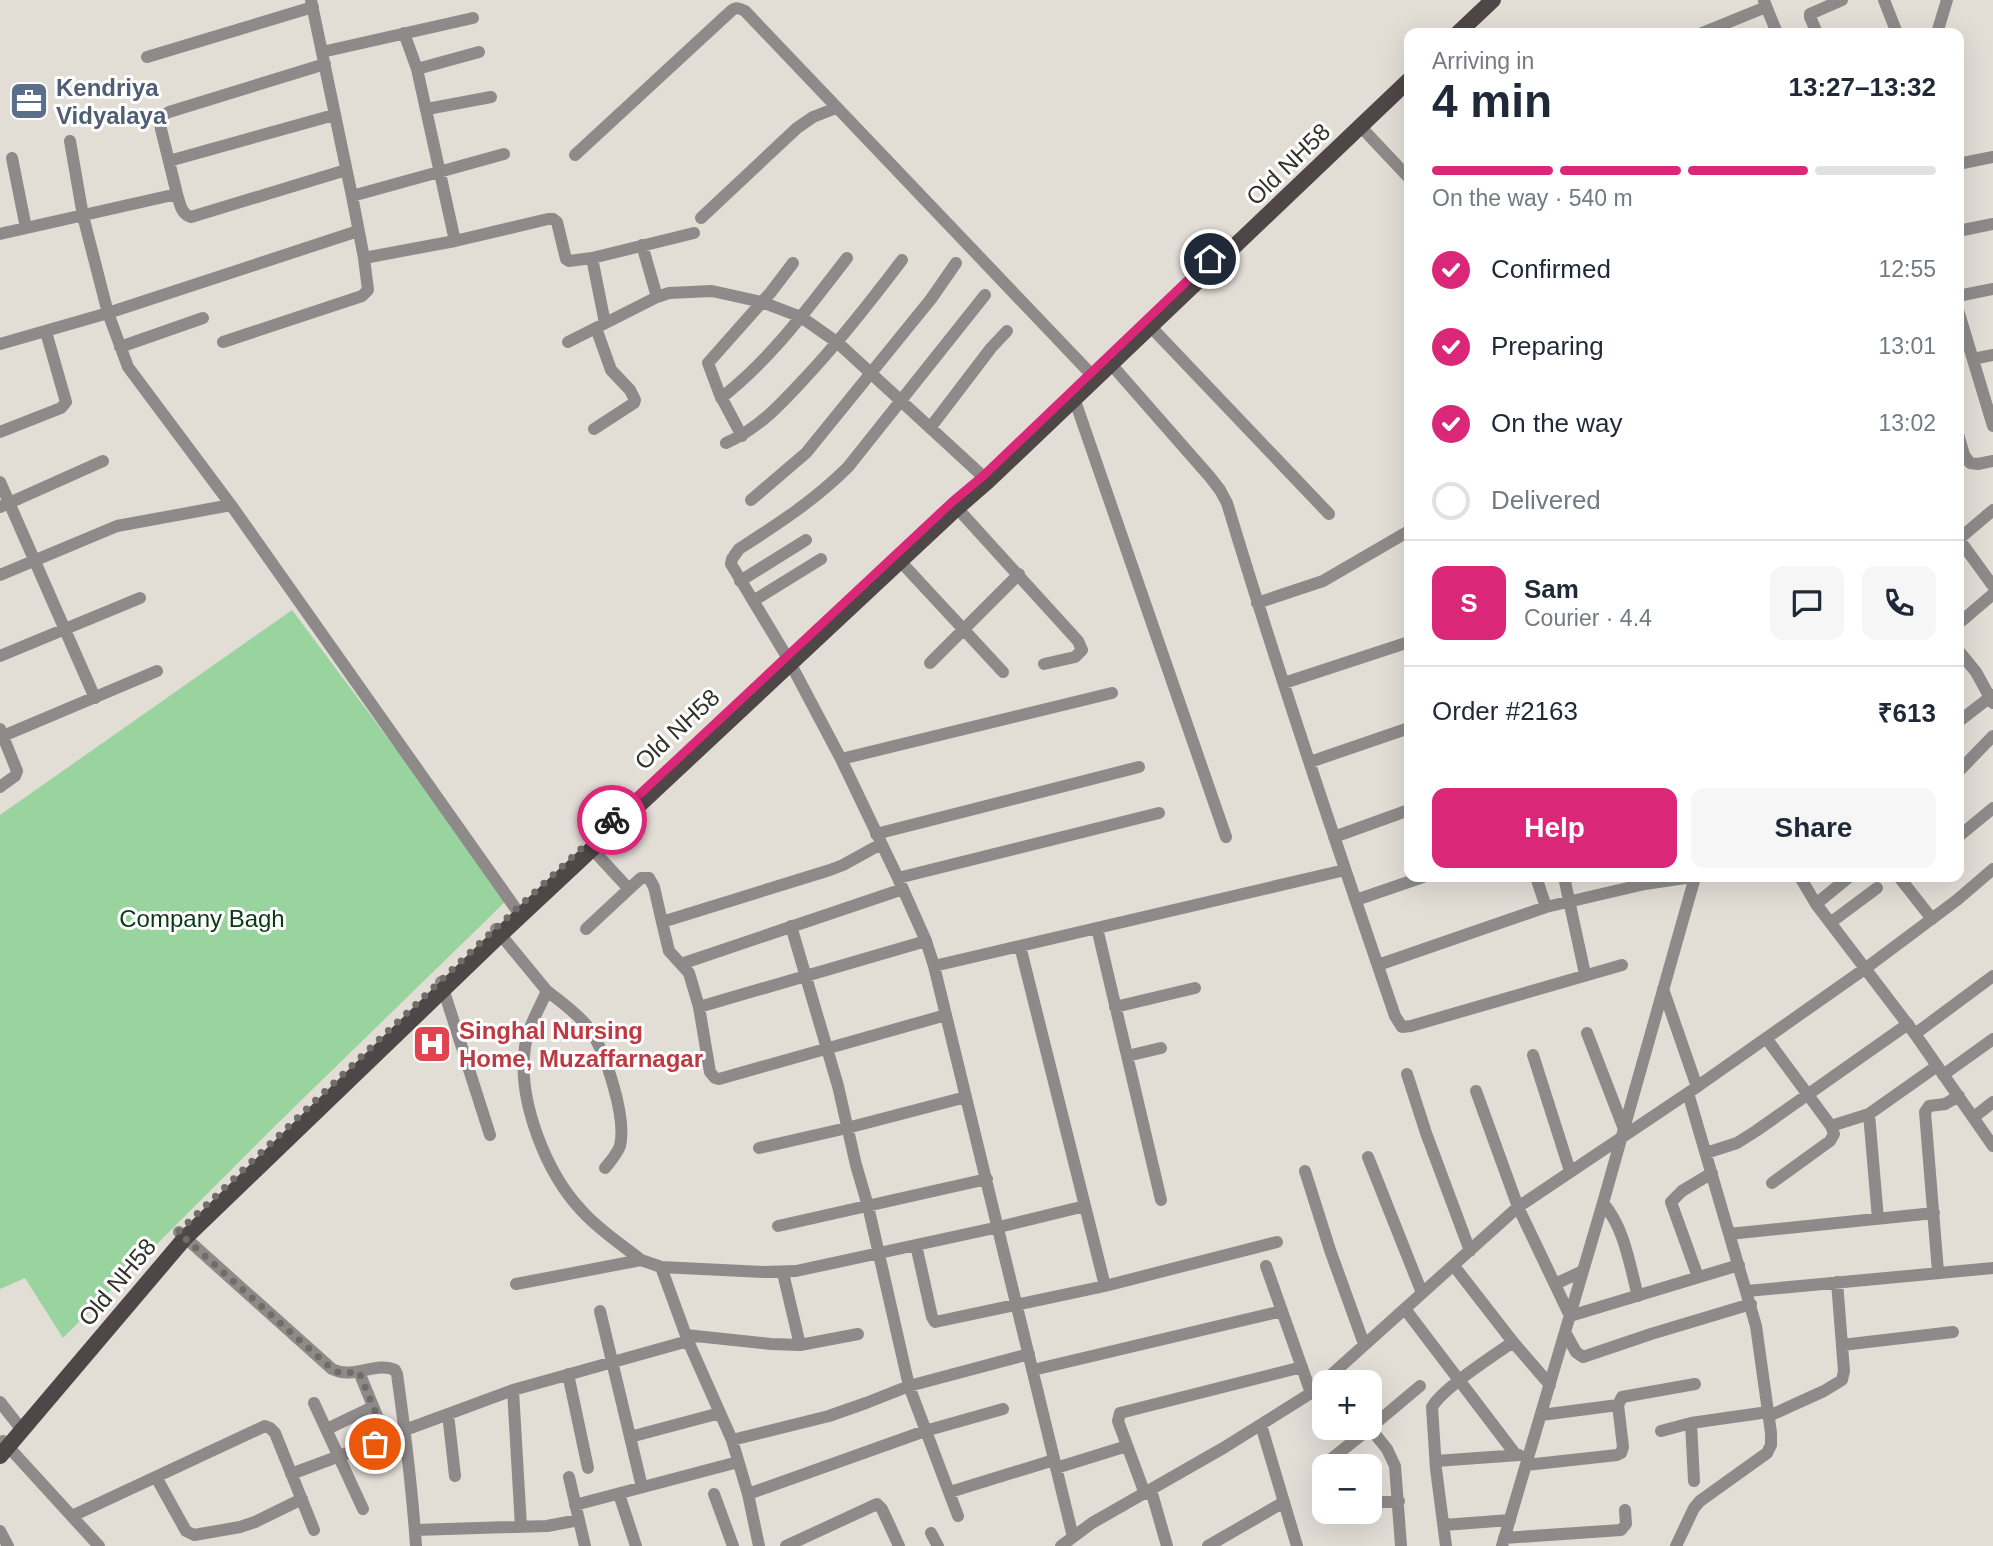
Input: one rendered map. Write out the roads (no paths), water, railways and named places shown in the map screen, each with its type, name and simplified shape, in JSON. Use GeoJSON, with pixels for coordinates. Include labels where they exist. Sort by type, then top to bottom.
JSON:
{"type":"FeatureCollection","features":[{"type":"Feature","properties":{"kind":"main road"},"geometry":{"type":"LineString","coordinates":[[1452,28],[1482,0]]}},
{"type":"Feature","properties":{"kind":"main road"},"geometry":{"type":"LineString","coordinates":[[1463,28],[1493,0]]}},
{"type":"Feature","properties":{"kind":"main road","name":"Old NH58"},"geometry":{"type":"LineString","coordinates":[[3,1447],[182,1235],[498,931],[1074,398],[1404,81]]}},
{"type":"Feature","properties":{"kind":"main road","name":"Old NH58"},"geometry":{"type":"LineString","coordinates":[[789,660],[901,562],[1090,373],[1404,81]]}},
{"type":"Feature","properties":{"kind":"main road","name":"Old NH58"},"geometry":{"type":"LineString","coordinates":[[498,931],[516,909],[584,853]]}},
{"type":"Feature","properties":{"kind":"street"},"geometry":{"type":"LineString","coordinates":[[1815,28],[1810,14],[1842,0]]}},
{"type":"Feature","properties":{"kind":"street"},"geometry":{"type":"LineString","coordinates":[[1884,0],[1895,28]]}},
{"type":"Feature","properties":{"kind":"street"},"geometry":{"type":"LineString","coordinates":[[1939,28],[1947,0]]}},
{"type":"Feature","properties":{"kind":"street"},"geometry":{"type":"LineString","coordinates":[[147,57],[312,2],[369,285],[366,294],[223,342]]}},
{"type":"Feature","properties":{"kind":"street"},"geometry":{"type":"LineString","coordinates":[[1713,28],[1765,4],[1775,28]]}},
{"type":"Feature","properties":{"kind":"street"},"geometry":{"type":"LineString","coordinates":[[575,155],[734,8],[739,8],[745,11],[1090,373]]}},
{"type":"Feature","properties":{"kind":"street"},"geometry":{"type":"LineString","coordinates":[[346,170],[191,217],[182,210],[160,121],[162,115],[169,112],[323,58],[404,33],[473,18]]}},
{"type":"Feature","properties":{"kind":"street"},"geometry":{"type":"LineString","coordinates":[[404,33],[427,109],[455,241]]}},
{"type":"Feature","properties":{"kind":"street"},"geometry":{"type":"LineString","coordinates":[[417,69],[479,52]]}},
{"type":"Feature","properties":{"kind":"street"},"geometry":{"type":"LineString","coordinates":[[427,109],[491,97]]}},
{"type":"Feature","properties":{"kind":"street"},"geometry":{"type":"LineString","coordinates":[[701,218],[797,128],[813,117],[836,108]]}},
{"type":"Feature","properties":{"kind":"street"},"geometry":{"type":"LineString","coordinates":[[169,161],[334,115]]}},
{"type":"Feature","properties":{"kind":"street"},"geometry":{"type":"LineString","coordinates":[[1360,126],[1404,173]]}},
{"type":"Feature","properties":{"kind":"street"},"geometry":{"type":"LineString","coordinates":[[70,141],[83,216],[108,313],[133,376],[231,505],[516,909]]}},
{"type":"Feature","properties":{"kind":"street"},"geometry":{"type":"LineString","coordinates":[[352,196],[504,154]]}},
{"type":"Feature","properties":{"kind":"street"},"geometry":{"type":"LineString","coordinates":[[1964,163],[1993,156]]}},
{"type":"Feature","properties":{"kind":"street"},"geometry":{"type":"LineString","coordinates":[[12,158],[26,228]]}},
{"type":"Feature","properties":{"kind":"street"},"geometry":{"type":"LineString","coordinates":[[0,234],[177,194]]}},
{"type":"Feature","properties":{"kind":"street"},"geometry":{"type":"LineString","coordinates":[[364,258],[553,219],[557,222],[566,259],[574,261],[694,233]]}},
{"type":"Feature","properties":{"kind":"street"},"geometry":{"type":"LineString","coordinates":[[1964,230],[1993,224]]}},
{"type":"Feature","properties":{"kind":"street"},"geometry":{"type":"LineString","coordinates":[[0,344],[108,313],[358,231]]}},
{"type":"Feature","properties":{"kind":"street"},"geometry":{"type":"LineString","coordinates":[[642,245],[657,297]]}},
{"type":"Feature","properties":{"kind":"street"},"geometry":{"type":"LineString","coordinates":[[592,258],[600,326],[611,370],[630,390],[635,400],[594,429]]}},
{"type":"Feature","properties":{"kind":"street"},"geometry":{"type":"LineString","coordinates":[[721,398],[779,345],[847,258]]}},
{"type":"Feature","properties":{"kind":"street"},"geometry":{"type":"LineString","coordinates":[[726,443],[742,436],[782,404],[838,343],[902,260]]}},
{"type":"Feature","properties":{"kind":"street"},"geometry":{"type":"LineString","coordinates":[[742,436],[721,398],[708,363],[793,262]]}},
{"type":"Feature","properties":{"kind":"street"},"geometry":{"type":"LineString","coordinates":[[751,500],[806,453],[931,299],[956,263]]}},
{"type":"Feature","properties":{"kind":"street"},"geometry":{"type":"LineString","coordinates":[[1964,295],[1993,289]]}},
{"type":"Feature","properties":{"kind":"street"},"geometry":{"type":"LineString","coordinates":[[569,342],[669,293],[712,291],[762,302],[802,317],[838,343],[986,478]]}},
{"type":"Feature","properties":{"kind":"street"},"geometry":{"type":"LineString","coordinates":[[985,295],[848,467],[806,505],[735,554],[731,564],[789,660],[841,759],[926,942],[999,1227],[1055,1464],[1069,1542],[1092,1523],[1261,1425],[1311,1392],[1266,1266]]}},
{"type":"Feature","properties":{"kind":"street"},"geometry":{"type":"LineString","coordinates":[[120,347],[203,318]]}},
{"type":"Feature","properties":{"kind":"street"},"geometry":{"type":"LineString","coordinates":[[1150,326],[1329,514]]}},
{"type":"Feature","properties":{"kind":"street"},"geometry":{"type":"LineString","coordinates":[[1964,330],[1993,423]]}},
{"type":"Feature","properties":{"kind":"street"},"geometry":{"type":"LineString","coordinates":[[930,428],[1007,331]]}},
{"type":"Feature","properties":{"kind":"street"},"geometry":{"type":"LineString","coordinates":[[0,432],[61,408],[66,402],[46,332]]}},
{"type":"Feature","properties":{"kind":"street"},"geometry":{"type":"LineString","coordinates":[[1973,359],[1993,355]]}},
{"type":"Feature","properties":{"kind":"street"},"geometry":{"type":"LineString","coordinates":[[1110,363],[1220,489],[1227,503],[1345,870],[1395,1016],[1402,1027],[1622,965]]}},
{"type":"Feature","properties":{"kind":"street"},"geometry":{"type":"LineString","coordinates":[[1074,398],[1226,837]]}},
{"type":"Feature","properties":{"kind":"street"},"geometry":{"type":"LineString","coordinates":[[1964,455],[1970,463],[1993,462]]}},
{"type":"Feature","properties":{"kind":"street"},"geometry":{"type":"LineString","coordinates":[[4,506],[103,461]]}},
{"type":"Feature","properties":{"kind":"street"},"geometry":{"type":"LineString","coordinates":[[0,482],[4,506],[34,560],[95,698]]}},
{"type":"Feature","properties":{"kind":"street"},"geometry":{"type":"LineString","coordinates":[[0,575],[117,526],[231,505]]}},
{"type":"Feature","properties":{"kind":"street"},"geometry":{"type":"LineString","coordinates":[[957,508],[1079,641],[1082,650],[1075,657],[1044,664]]}},
{"type":"Feature","properties":{"kind":"street"},"geometry":{"type":"LineString","coordinates":[[1964,536],[1993,510]]}},
{"type":"Feature","properties":{"kind":"street"},"geometry":{"type":"LineString","coordinates":[[1257,603],[1324,581],[1404,534]]}},
{"type":"Feature","properties":{"kind":"street"},"geometry":{"type":"LineString","coordinates":[[740,581],[806,540]]}},
{"type":"Feature","properties":{"kind":"street"},"geometry":{"type":"LineString","coordinates":[[1964,548],[1993,586]]}},
{"type":"Feature","properties":{"kind":"street"},"geometry":{"type":"LineString","coordinates":[[753,601],[821,559]]}},
{"type":"Feature","properties":{"kind":"street"},"geometry":{"type":"LineString","coordinates":[[901,562],[1003,673]]}},
{"type":"Feature","properties":{"kind":"street"},"geometry":{"type":"LineString","coordinates":[[930,663],[1019,574]]}},
{"type":"Feature","properties":{"kind":"street"},"geometry":{"type":"LineString","coordinates":[[1964,619],[1993,594]]}},
{"type":"Feature","properties":{"kind":"street"},"geometry":{"type":"LineString","coordinates":[[0,656],[139,598]]}},
{"type":"Feature","properties":{"kind":"street"},"geometry":{"type":"LineString","coordinates":[[1284,683],[1404,644]]}},
{"type":"Feature","properties":{"kind":"street"},"geometry":{"type":"LineString","coordinates":[[1964,657],[1992,699],[1964,718]]}},
{"type":"Feature","properties":{"kind":"street"},"geometry":{"type":"LineString","coordinates":[[0,787],[15,776],[17,771],[1,732],[95,698],[157,671]]}},
{"type":"Feature","properties":{"kind":"street"},"geometry":{"type":"LineString","coordinates":[[841,759],[1112,693]]}},
{"type":"Feature","properties":{"kind":"street"},"geometry":{"type":"LineString","coordinates":[[1310,762],[1404,730]]}},
{"type":"Feature","properties":{"kind":"street"},"geometry":{"type":"LineString","coordinates":[[1964,766],[1993,736]]}},
{"type":"Feature","properties":{"kind":"street"},"geometry":{"type":"LineString","coordinates":[[662,922],[830,870],[878,839],[1139,767]]}},
{"type":"Feature","properties":{"kind":"street"},"geometry":{"type":"LineString","coordinates":[[1964,831],[1993,808]]}},
{"type":"Feature","properties":{"kind":"street"},"geometry":{"type":"LineString","coordinates":[[1334,837],[1404,812]]}},
{"type":"Feature","properties":{"kind":"street"},"geometry":{"type":"LineString","coordinates":[[681,964],[901,884],[1159,813]]}},
{"type":"Feature","properties":{"kind":"street"},"geometry":{"type":"LineString","coordinates":[[584,853],[629,889]]}},
{"type":"Feature","properties":{"kind":"street"},"geometry":{"type":"LineString","coordinates":[[1341,1370],[1364,1344],[1518,1207],[1866,968],[1993,869]]}},
{"type":"Feature","properties":{"kind":"street"},"geometry":{"type":"LineString","coordinates":[[934,966],[1345,870]]}},
{"type":"Feature","properties":{"kind":"street"},"geometry":{"type":"LineString","coordinates":[[586,929],[641,878],[649,878],[654,887],[669,951],[689,973],[699,1007],[710,1072],[715,1078],[724,1079],[946,1015]]}},
{"type":"Feature","properties":{"kind":"street"},"geometry":{"type":"LineString","coordinates":[[1356,900],[1408,882]]}},
{"type":"Feature","properties":{"kind":"street"},"geometry":{"type":"LineString","coordinates":[[1538,882],[1546,907]]}},
{"type":"Feature","properties":{"kind":"street"},"geometry":{"type":"LineString","coordinates":[[1565,882],[1585,974]]}},
{"type":"Feature","properties":{"kind":"street"},"geometry":{"type":"LineString","coordinates":[[1378,965],[1546,907],[1659,882]]}},
{"type":"Feature","properties":{"kind":"street"},"geometry":{"type":"LineString","coordinates":[[1625,1510],[1626,1524],[1621,1530],[1503,1542],[1623,1134],[1692,882]]}},
{"type":"Feature","properties":{"kind":"street"},"geometry":{"type":"LineString","coordinates":[[1803,882],[1816,904],[1911,1029],[1993,1146]]}},
{"type":"Feature","properties":{"kind":"street"},"geometry":{"type":"LineString","coordinates":[[1816,904],[1843,882]]}},
{"type":"Feature","properties":{"kind":"street"},"geometry":{"type":"LineString","coordinates":[[1906,882],[1932,919]]}},
{"type":"Feature","properties":{"kind":"street"},"geometry":{"type":"LineString","coordinates":[[1830,923],[1877,888]]}},
{"type":"Feature","properties":{"kind":"street"},"geometry":{"type":"LineString","coordinates":[[791,926],[838,1086],[909,1386],[958,1516]]}},
{"type":"Feature","properties":{"kind":"street"},"geometry":{"type":"LineString","coordinates":[[1097,928],[1160,1200]]}},
{"type":"Feature","properties":{"kind":"street"},"geometry":{"type":"LineString","coordinates":[[498,931],[547,991],[578,1015],[596,1038],[620,1113],[620,1146],[605,1168]]}},
{"type":"Feature","properties":{"kind":"street"},"geometry":{"type":"LineString","coordinates":[[699,1007],[926,942]]}},
{"type":"Feature","properties":{"kind":"street"},"geometry":{"type":"LineString","coordinates":[[1020,946],[1105,1286]]}},
{"type":"Feature","properties":{"kind":"street"},"geometry":{"type":"LineString","coordinates":[[1706,1153],[1737,1143],[1808,1094],[1993,976]]}},
{"type":"Feature","properties":{"kind":"street"},"geometry":{"type":"LineString","coordinates":[[442,985],[490,1135]]}},
{"type":"Feature","properties":{"kind":"street"},"geometry":{"type":"LineString","coordinates":[[1115,1007],[1195,988]]}},
{"type":"Feature","properties":{"kind":"street"},"geometry":{"type":"LineString","coordinates":[[1663,989],[1692,1090],[1706,1153],[1751,1304],[1771,1433],[1770,1450],[1694,1508],[1676,1546]]}},
{"type":"Feature","properties":{"kind":"street"},"geometry":{"type":"LineString","coordinates":[[547,991],[526,1045],[524,1067],[534,1125],[550,1164],[566,1192],[583,1213],[641,1260],[661,1267],[783,1273],[807,1270],[1085,1206]]}},
{"type":"Feature","properties":{"kind":"street"},"geometry":{"type":"LineString","coordinates":[[1587,1033],[1623,1134]]}},
{"type":"Feature","properties":{"kind":"street"},"geometry":{"type":"LineString","coordinates":[[1766,1038],[1831,1126],[1834,1134],[1830,1141],[1772,1183]]}},
{"type":"Feature","properties":{"kind":"street"},"geometry":{"type":"LineString","coordinates":[[1831,1126],[1868,1114],[1993,1039]]}},
{"type":"Feature","properties":{"kind":"street"},"geometry":{"type":"LineString","coordinates":[[1127,1056],[1161,1048]]}},
{"type":"Feature","properties":{"kind":"street"},"geometry":{"type":"LineString","coordinates":[[1533,1055],[1570,1171]]}},
{"type":"Feature","properties":{"kind":"street"},"geometry":{"type":"LineString","coordinates":[[1407,1074],[1470,1251]]}},
{"type":"Feature","properties":{"kind":"street"},"geometry":{"type":"LineString","coordinates":[[1476,1091],[1518,1207],[1570,1316]]}},
{"type":"Feature","properties":{"kind":"street"},"geometry":{"type":"LineString","coordinates":[[1938,1272],[1924,1112],[1929,1106],[1945,1104],[1959,1096]]}},
{"type":"Feature","properties":{"kind":"street"},"geometry":{"type":"LineString","coordinates":[[759,1148],[966,1097]]}},
{"type":"Feature","properties":{"kind":"street"},"geometry":{"type":"LineString","coordinates":[[1973,1117],[1993,1102]]}},
{"type":"Feature","properties":{"kind":"street"},"geometry":{"type":"LineString","coordinates":[[1868,1114],[1878,1219]]}},
{"type":"Feature","properties":{"kind":"street"},"geometry":{"type":"LineString","coordinates":[[1367,1157],[1422,1293]]}},
{"type":"Feature","properties":{"kind":"street"},"geometry":{"type":"LineString","coordinates":[[1305,1171],[1364,1344]]}},
{"type":"Feature","properties":{"kind":"street"},"geometry":{"type":"LineString","coordinates":[[1698,1278],[1671,1202],[1682,1191],[1712,1173]]}},
{"type":"Feature","properties":{"kind":"street"},"geometry":{"type":"LineString","coordinates":[[778,1226],[987,1179]]}},
{"type":"Feature","properties":{"kind":"street"},"geometry":{"type":"LineString","coordinates":[[1602,1203],[1620,1229],[1638,1296]]}},
{"type":"Feature","properties":{"kind":"street"},"geometry":{"type":"LineString","coordinates":[[1729,1234],[1934,1213]]}},
{"type":"Feature","properties":{"kind":"street"},"geometry":{"type":"LineString","coordinates":[[182,1235],[332,1369],[340,1373],[385,1367],[395,1370],[405,1430],[416,1546]]}},
{"type":"Feature","properties":{"kind":"street"},"geometry":{"type":"LineString","coordinates":[[916,1245],[935,1322],[1105,1286],[1278,1242]]}},
{"type":"Feature","properties":{"kind":"street"},"geometry":{"type":"LineString","coordinates":[[516,1284],[641,1260]]}},
{"type":"Feature","properties":{"kind":"street"},"geometry":{"type":"LineString","coordinates":[[1570,1316],[1739,1265]]}},
{"type":"Feature","properties":{"kind":"street"},"geometry":{"type":"LineString","coordinates":[[1454,1266],[1550,1385]]}},
{"type":"Feature","properties":{"kind":"street"},"geometry":{"type":"LineString","coordinates":[[661,1267],[687,1338],[732,1440],[748,1494],[758,1546]]}},
{"type":"Feature","properties":{"kind":"street"},"geometry":{"type":"LineString","coordinates":[[1747,1291],[1993,1268]]}},
{"type":"Feature","properties":{"kind":"street"},"geometry":{"type":"LineString","coordinates":[[1555,1284],[1583,1272]]}},
{"type":"Feature","properties":{"kind":"street"},"geometry":{"type":"LineString","coordinates":[[783,1273],[800,1345]]}},
{"type":"Feature","properties":{"kind":"street"},"geometry":{"type":"LineString","coordinates":[[1661,1431],[1691,1423],[1768,1414],[1824,1391],[1842,1380],[1844,1371],[1837,1282]]}},
{"type":"Feature","properties":{"kind":"street"},"geometry":{"type":"LineString","coordinates":[[1565,1332],[1576,1352],[1583,1357],[1751,1304]]}},
{"type":"Feature","properties":{"kind":"street"},"geometry":{"type":"LineString","coordinates":[[1405,1309],[1516,1455]]}},
{"type":"Feature","properties":{"kind":"street"},"geometry":{"type":"LineString","coordinates":[[600,1311],[642,1487]]}},
{"type":"Feature","properties":{"kind":"street"},"geometry":{"type":"LineString","coordinates":[[1033,1370],[1282,1311]]}},
{"type":"Feature","properties":{"kind":"street"},"geometry":{"type":"LineString","coordinates":[[1842,1345],[1953,1332]]}},
{"type":"Feature","properties":{"kind":"street"},"geometry":{"type":"LineString","coordinates":[[405,1430],[513,1390],[687,1338],[800,1345],[858,1334]]}},
{"type":"Feature","properties":{"kind":"street"},"geometry":{"type":"LineString","coordinates":[[1446,1546],[1432,1407],[1460,1380],[1513,1342]]}},
{"type":"Feature","properties":{"kind":"street"},"geometry":{"type":"LineString","coordinates":[[732,1440],[847,1410],[909,1386],[1029,1354]]}},
{"type":"Feature","properties":{"kind":"street"},"geometry":{"type":"LineString","coordinates":[[1167,1546],[1117,1416],[1123,1412],[1302,1367]]}},
{"type":"Feature","properties":{"kind":"street"},"geometry":{"type":"LineString","coordinates":[[291,1474],[380,1441],[383,1436],[382,1428],[359,1372]]}},
{"type":"Feature","properties":{"kind":"street"},"geometry":{"type":"LineString","coordinates":[[568,1374],[588,1468]]}},
{"type":"Feature","properties":{"kind":"street"},"geometry":{"type":"LineString","coordinates":[[1436,1461],[1516,1455],[1528,1460],[1609,1458],[1621,1453],[1623,1447],[1619,1401],[1627,1396],[1696,1384]]}},
{"type":"Feature","properties":{"kind":"street"},"geometry":{"type":"LineString","coordinates":[[1382,1418],[1420,1386]]}},
{"type":"Feature","properties":{"kind":"street"},"geometry":{"type":"LineString","coordinates":[[513,1390],[521,1527]]}},
{"type":"Feature","properties":{"kind":"street"},"geometry":{"type":"LineString","coordinates":[[0,1402],[20,1427]]}},
{"type":"Feature","properties":{"kind":"street"},"geometry":{"type":"LineString","coordinates":[[314,1403],[341,1456],[363,1509]]}},
{"type":"Feature","properties":{"kind":"street"},"geometry":{"type":"LineString","coordinates":[[1541,1415],[1618,1405]]}},
{"type":"Feature","properties":{"kind":"street"},"geometry":{"type":"LineString","coordinates":[[327,1429],[373,1407]]}},
{"type":"Feature","properties":{"kind":"street"},"geometry":{"type":"LineString","coordinates":[[748,1494],[925,1431],[1003,1409]]}},
{"type":"Feature","properties":{"kind":"street"},"geometry":{"type":"LineString","coordinates":[[630,1437],[720,1413]]}},
{"type":"Feature","properties":{"kind":"street"},"geometry":{"type":"LineString","coordinates":[[449,1414],[455,1476]]}},
{"type":"Feature","properties":{"kind":"street"},"geometry":{"type":"LineString","coordinates":[[1691,1423],[1694,1481]]}},
{"type":"Feature","properties":{"kind":"street"},"geometry":{"type":"LineString","coordinates":[[1261,1425],[1297,1546]]}},
{"type":"Feature","properties":{"kind":"street"},"geometry":{"type":"LineString","coordinates":[[72,1516],[265,1426],[275,1433],[314,1530]]}},
{"type":"Feature","properties":{"kind":"street"},"geometry":{"type":"LineString","coordinates":[[1338,1454],[1355,1440]]}},
{"type":"Feature","properties":{"kind":"street"},"geometry":{"type":"LineString","coordinates":[[1379,1440],[1395,1466],[1401,1546]]}},
{"type":"Feature","properties":{"kind":"street"},"geometry":{"type":"LineString","coordinates":[[950,1492],[1127,1446]]}},
{"type":"Feature","properties":{"kind":"street"},"geometry":{"type":"LineString","coordinates":[[3,1447],[99,1546]]}},
{"type":"Feature","properties":{"kind":"street"},"geometry":{"type":"LineString","coordinates":[[575,1505],[738,1462]]}},
{"type":"Feature","properties":{"kind":"street"},"geometry":{"type":"LineString","coordinates":[[156,1477],[186,1531],[194,1535],[240,1527],[302,1500]]}},
{"type":"Feature","properties":{"kind":"street"},"geometry":{"type":"LineString","coordinates":[[569,1477],[585,1546]]}},
{"type":"Feature","properties":{"kind":"street"},"geometry":{"type":"LineString","coordinates":[[619,1494],[636,1546]]}},
{"type":"Feature","properties":{"kind":"street"},"geometry":{"type":"LineString","coordinates":[[714,1494],[733,1546]]}},
{"type":"Feature","properties":{"kind":"street"},"geometry":{"type":"LineString","coordinates":[[1382,1502],[1399,1501]]}},
{"type":"Feature","properties":{"kind":"street"},"geometry":{"type":"LineString","coordinates":[[1208,1546],[1284,1502]]}},
{"type":"Feature","properties":{"kind":"street"},"geometry":{"type":"LineString","coordinates":[[786,1546],[877,1504],[882,1509],[893,1544]]}},
{"type":"Feature","properties":{"kind":"street"},"geometry":{"type":"LineString","coordinates":[[415,1530],[547,1527],[579,1520]]}},
{"type":"Feature","properties":{"kind":"street"},"geometry":{"type":"LineString","coordinates":[[1444,1525],[1510,1520]]}},
{"type":"Feature","properties":{"kind":"street"},"geometry":{"type":"LineString","coordinates":[[0,1531],[8,1546]]}},
{"type":"Feature","properties":{"kind":"street"},"geometry":{"type":"LineString","coordinates":[[932,1533],[937,1546]]}},
{"type":"Feature","properties":{"kind":"place","name":"Kendriya Vidyalaya"},"geometry":{"type":"Point","coordinates":[29,101]}},
{"type":"Feature","properties":{"kind":"place","name":"Singhal Nursing Home, Muzaffarnagar"},"geometry":{"type":"Point","coordinates":[432,1044]}},
{"type":"Feature","properties":{"kind":"park label","name":"Company Bagh"},"geometry":{"type":"Point","coordinates":[202,918]}}]}
